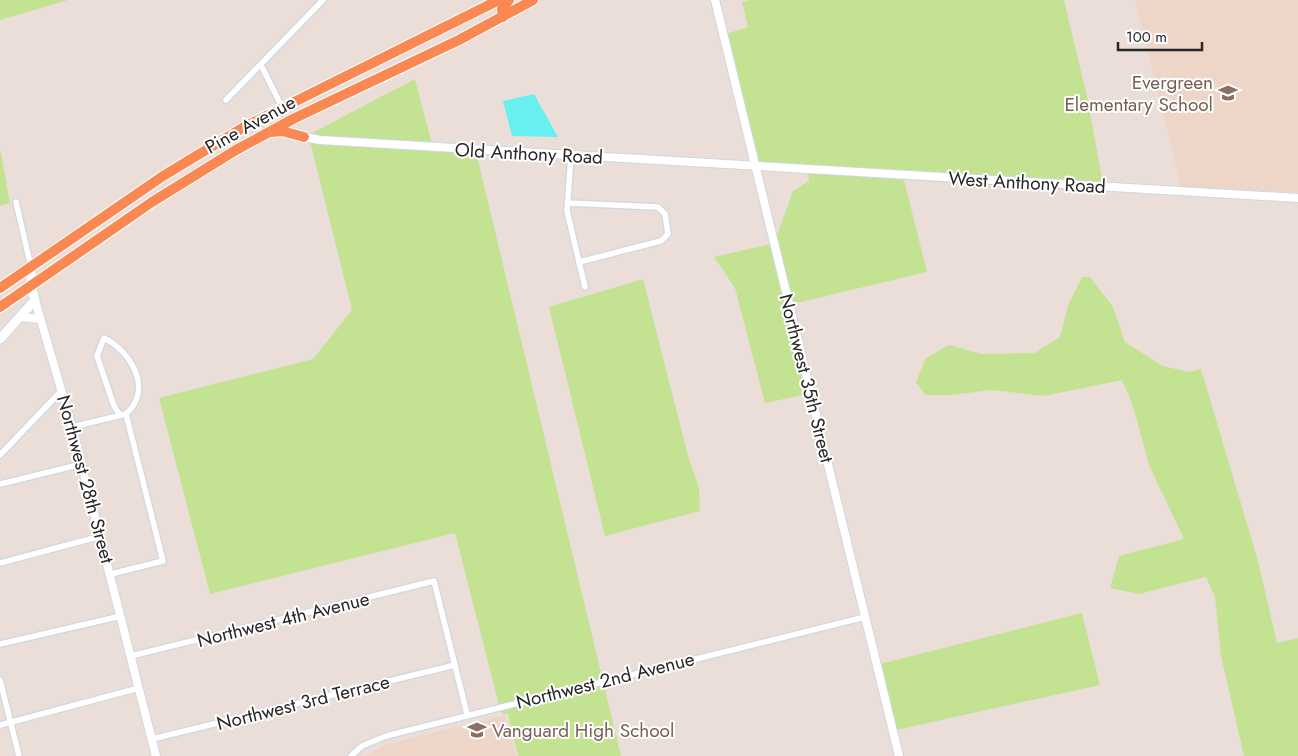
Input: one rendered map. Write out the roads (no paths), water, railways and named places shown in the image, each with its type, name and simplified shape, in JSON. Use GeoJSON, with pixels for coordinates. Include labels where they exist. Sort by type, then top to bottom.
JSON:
{"type":"FeatureCollection","features":[{"type":"Feature","properties":{"kind":"highway","name":"Pine Avenue"},"geometry":{"type":"LineString","coordinates":[[0,288],[193,157],[244,127],[282,106],[416,43],[499,0]]}},
{"type":"Feature","properties":{"kind":"highway"},"geometry":{"type":"LineString","coordinates":[[503,17],[502,9],[508,0]]}},
{"type":"Feature","properties":{"kind":"highway","name":"Pine Avenue"},"geometry":{"type":"LineString","coordinates":[[0,307],[128,218],[205,168],[267,132],[416,61],[533,0]]}},
{"type":"Feature","properties":{"kind":"highway"},"geometry":{"type":"LineString","coordinates":[[267,132],[278,121],[282,113],[282,106]]}},
{"type":"Feature","properties":{"kind":"highway"},"geometry":{"type":"LineString","coordinates":[[295,118],[296,129],[304,137]]}},
{"type":"Feature","properties":{"kind":"highway"},"geometry":{"type":"LineString","coordinates":[[205,168],[202,160],[206,154],[239,136],[244,127]]}},
{"type":"Feature","properties":{"kind":"highway"},"geometry":{"type":"LineString","coordinates":[[267,132],[282,131],[304,137]]}},
{"type":"Feature","properties":{"kind":"highway"},"geometry":{"type":"LineString","coordinates":[[128,218],[135,207],[190,171],[193,157]]}},
{"type":"Feature","properties":{"kind":"main road","name":"Northwest 28th Street"},"geometry":{"type":"LineString","coordinates":[[31,267],[31,286],[35,300]]}},
{"type":"Feature","properties":{"kind":"main road"},"geometry":{"type":"LineString","coordinates":[[0,339],[35,300]]}},
{"type":"Feature","properties":{"kind":"street"},"geometry":{"type":"LineString","coordinates":[[226,100],[323,0]]}},
{"type":"Feature","properties":{"kind":"street","name":"Northwest 35th Street"},"geometry":{"type":"LineString","coordinates":[[715,0],[899,756]]}},
{"type":"Feature","properties":{"kind":"street"},"geometry":{"type":"LineString","coordinates":[[261,65],[282,106]]}},
{"type":"Feature","properties":{"kind":"street","name":"Old Anthony Road"},"geometry":{"type":"LineString","coordinates":[[304,137],[320,140],[756,166]]}},
{"type":"Feature","properties":{"kind":"street"},"geometry":{"type":"LineString","coordinates":[[570,155],[568,219],[585,287]]}},
{"type":"Feature","properties":{"kind":"street","name":"West Anthony Road"},"geometry":{"type":"LineString","coordinates":[[756,166],[1298,198]]}},
{"type":"Feature","properties":{"kind":"street","name":"Northwest 28th Street"},"geometry":{"type":"LineString","coordinates":[[16,202],[31,267]]}},
{"type":"Feature","properties":{"kind":"street"},"geometry":{"type":"LineString","coordinates":[[568,203],[658,207],[665,214],[668,230],[666,238],[661,241],[579,262]]}},
{"type":"Feature","properties":{"kind":"street","name":"Northwest 28th Street"},"geometry":{"type":"LineString","coordinates":[[35,300],[82,464],[156,756]]}},
{"type":"Feature","properties":{"kind":"street"},"geometry":{"type":"LineString","coordinates":[[21,317],[40,319]]}},
{"type":"Feature","properties":{"kind":"street"},"geometry":{"type":"LineString","coordinates":[[72,427],[123,414],[136,405],[138,399],[134,368],[127,355],[114,342],[104,338],[97,356],[114,406],[123,414],[163,561],[110,574]]}},
{"type":"Feature","properties":{"kind":"street"},"geometry":{"type":"LineString","coordinates":[[0,455],[62,390]]}},
{"type":"Feature","properties":{"kind":"street"},"geometry":{"type":"LineString","coordinates":[[0,484],[82,464]]}},
{"type":"Feature","properties":{"kind":"street"},"geometry":{"type":"LineString","coordinates":[[0,563],[100,536]]}},
{"type":"Feature","properties":{"kind":"street","name":"Northwest 4th Avenue"},"geometry":{"type":"LineString","coordinates":[[131,656],[434,582],[455,665]]}},
{"type":"Feature","properties":{"kind":"street"},"geometry":{"type":"LineString","coordinates":[[0,644],[121,616]]}},
{"type":"Feature","properties":{"kind":"street","name":"Northwest 2nd Avenue"},"geometry":{"type":"LineString","coordinates":[[351,756],[362,746],[386,736],[467,714],[865,617]]}},
{"type":"Feature","properties":{"kind":"street"},"geometry":{"type":"LineString","coordinates":[[455,665],[467,714]]}},
{"type":"Feature","properties":{"kind":"street","name":"Northwest 3rd Terrace"},"geometry":{"type":"LineString","coordinates":[[152,739],[455,665]]}},
{"type":"Feature","properties":{"kind":"street"},"geometry":{"type":"LineString","coordinates":[[0,680],[19,756]]}},
{"type":"Feature","properties":{"kind":"street"},"geometry":{"type":"LineString","coordinates":[[0,725],[139,688]]}},
{"type":"Feature","properties":{"kind":"water"},"geometry":{"type":"Polygon","coordinates":[[[534,94],[558,137],[512,136],[503,101],[534,94]]]}},
{"type":"Feature","properties":{"kind":"place","name":"Evergreen Elementary School"},"geometry":{"type":"Point","coordinates":[1228,93]}},
{"type":"Feature","properties":{"kind":"place","name":"Vanguard High School"},"geometry":{"type":"Point","coordinates":[477,730]}}]}
